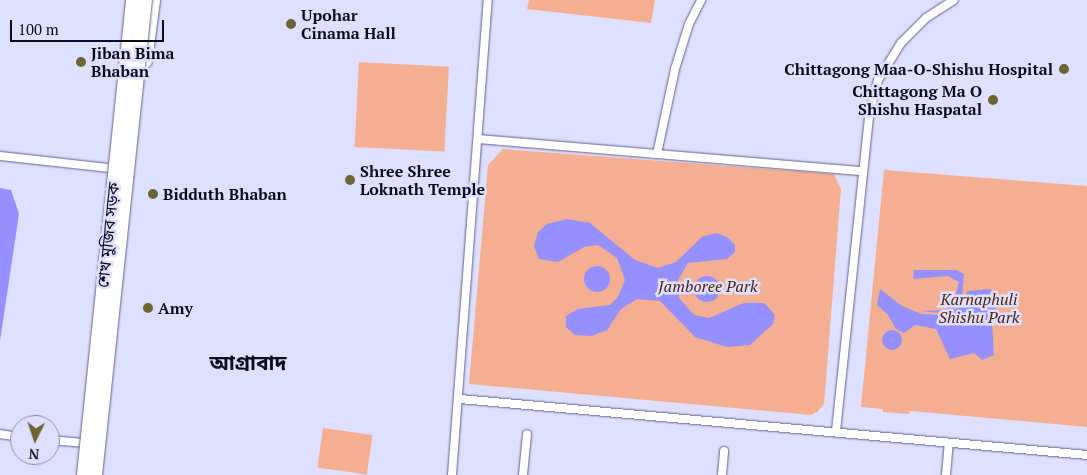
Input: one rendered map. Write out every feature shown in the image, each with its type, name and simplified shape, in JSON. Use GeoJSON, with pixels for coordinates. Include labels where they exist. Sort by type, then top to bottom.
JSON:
{"type":"FeatureCollection","features":[{"type":"Feature","properties":{"kind":"highway","name":"শেখ মুজিব সড়ক"},"geometry":{"type":"LineString","coordinates":[[83,475],[134,0]]}},
{"type":"Feature","properties":{"kind":"highway"},"geometry":{"type":"LineString","coordinates":[[83,475],[134,0]]}},
{"type":"Feature","properties":{"kind":"highway"},"geometry":{"type":"LineString","coordinates":[[95,475],[145,0]]}},
{"type":"Feature","properties":{"kind":"highway","name":"শেখ মুজিব সড়ক"},"geometry":{"type":"LineString","coordinates":[[100,475],[153,0]]}},
{"type":"Feature","properties":{"kind":"street"},"geometry":{"type":"LineString","coordinates":[[452,475],[460,398],[488,0]]}},
{"type":"Feature","properties":{"kind":"street"},"geometry":{"type":"LineString","coordinates":[[657,154],[675,69],[689,24],[701,0]]}},
{"type":"Feature","properties":{"kind":"street"},"geometry":{"type":"LineString","coordinates":[[836,431],[862,171],[870,110],[878,80],[901,43],[942,3],[954,0]]}},
{"type":"Feature","properties":{"kind":"street"},"geometry":{"type":"LineString","coordinates":[[479,139],[862,171]]}},
{"type":"Feature","properties":{"kind":"street"},"geometry":{"type":"LineString","coordinates":[[0,156],[133,170]]}},
{"type":"Feature","properties":{"kind":"street"},"geometry":{"type":"LineString","coordinates":[[460,398],[1087,454]]}},
{"type":"Feature","properties":{"kind":"street"},"geometry":{"type":"LineString","coordinates":[[523,475],[527,434]]}},
{"type":"Feature","properties":{"kind":"street"},"geometry":{"type":"LineString","coordinates":[[60,441],[86,444]]}},
{"type":"Feature","properties":{"kind":"street"},"geometry":{"type":"LineString","coordinates":[[946,475],[949,443]]}},
{"type":"Feature","properties":{"kind":"street"},"geometry":{"type":"LineString","coordinates":[[722,475],[724,451]]}},
{"type":"Feature","properties":{"kind":"green space"},"geometry":{"type":"Polygon","coordinates":[[[529,0],[655,0],[651,23],[527,9],[529,0]]]}},
{"type":"Feature","properties":{"kind":"green space"},"geometry":{"type":"Polygon","coordinates":[[[359,62],[449,67],[444,152],[355,147],[359,62]]]}},
{"type":"Feature","properties":{"kind":"green space","name":"Jamboree Park"},"geometry":{"type":"Polygon","coordinates":[[[503,149],[834,174],[841,189],[824,404],[811,415],[469,384],[488,165],[503,149]]]}},
{"type":"Feature","properties":{"kind":"green space","name":"Karnaphuli Shishu Park"},"geometry":{"type":"Polygon","coordinates":[[[884,170],[1087,186],[1087,427],[910,411],[909,414],[883,412],[883,409],[861,407],[884,170]]]}},
{"type":"Feature","properties":{"kind":"green space"},"geometry":{"type":"Polygon","coordinates":[[[323,428],[373,435],[367,475],[317,468],[323,428]]]}},
{"type":"Feature","properties":{"kind":"shaded area"},"geometry":{"type":"Polygon","coordinates":[[[0,188],[11,190],[19,214],[0,341],[0,188]]]}},
{"type":"Feature","properties":{"kind":"shaded area"},"geometry":{"type":"Polygon","coordinates":[[[567,219],[590,223],[635,260],[658,268],[676,262],[702,237],[716,233],[727,237],[735,245],[735,252],[727,259],[688,263],[678,280],[679,298],[694,315],[709,318],[744,303],[764,303],[775,315],[773,324],[750,345],[727,347],[695,337],[660,301],[637,299],[621,309],[607,330],[592,336],[575,335],[566,327],[566,316],[578,309],[610,305],[618,297],[625,280],[617,258],[598,245],[584,247],[558,262],[539,259],[534,246],[538,232],[547,224],[567,219]]]}},
{"type":"Feature","properties":{"kind":"shaded area"},"geometry":{"type":"Polygon","coordinates":[[[597,266],[606,270],[610,279],[606,288],[597,292],[588,288],[584,279],[588,270],[597,266]]]}},
{"type":"Feature","properties":{"kind":"shaded area"},"geometry":{"type":"Polygon","coordinates":[[[914,270],[956,270],[964,274],[962,297],[953,310],[941,313],[920,311],[946,310],[954,302],[959,282],[948,276],[913,279],[914,270]]]}},
{"type":"Feature","properties":{"kind":"shaded area"},"geometry":{"type":"Polygon","coordinates":[[[707,276],[716,280],[720,289],[716,298],[707,302],[698,298],[694,289],[698,280],[707,276]]]}},
{"type":"Feature","properties":{"kind":"shaded area"},"geometry":{"type":"Polygon","coordinates":[[[880,289],[902,306],[922,314],[939,315],[958,308],[968,291],[990,289],[998,300],[992,322],[994,355],[982,360],[974,353],[950,359],[936,329],[915,325],[904,333],[896,329],[888,315],[877,305],[880,289]]]}},
{"type":"Feature","properties":{"kind":"shaded area"},"geometry":{"type":"Polygon","coordinates":[[[888,330],[896,330],[902,336],[902,344],[896,350],[888,350],[882,344],[882,336],[888,330]]]}},
{"type":"Feature","properties":{"kind":"place","name":"Upohar Cinama Hall"},"geometry":{"type":"Point","coordinates":[291,24]}},
{"type":"Feature","properties":{"kind":"place","name":"Jiban Bima Bhaban"},"geometry":{"type":"Point","coordinates":[81,62]}},
{"type":"Feature","properties":{"kind":"place","name":"Chittagong Maa-O-Shishu Hospital"},"geometry":{"type":"Point","coordinates":[1064,69]}},
{"type":"Feature","properties":{"kind":"place","name":"Chittagong Ma O Shishu Haspatal"},"geometry":{"type":"Point","coordinates":[993,100]}},
{"type":"Feature","properties":{"kind":"place","name":"Shree Shree Loknath Temple"},"geometry":{"type":"Point","coordinates":[350,180]}},
{"type":"Feature","properties":{"kind":"place","name":"Bidduth Bhaban"},"geometry":{"type":"Point","coordinates":[153,194]}},
{"type":"Feature","properties":{"kind":"place","name":"Amy"},"geometry":{"type":"Point","coordinates":[148,308]}},
{"type":"Feature","properties":{"kind":"district","name":"আগ্রাবাদ"},"geometry":{"type":"Point","coordinates":[248,362]}}]}
